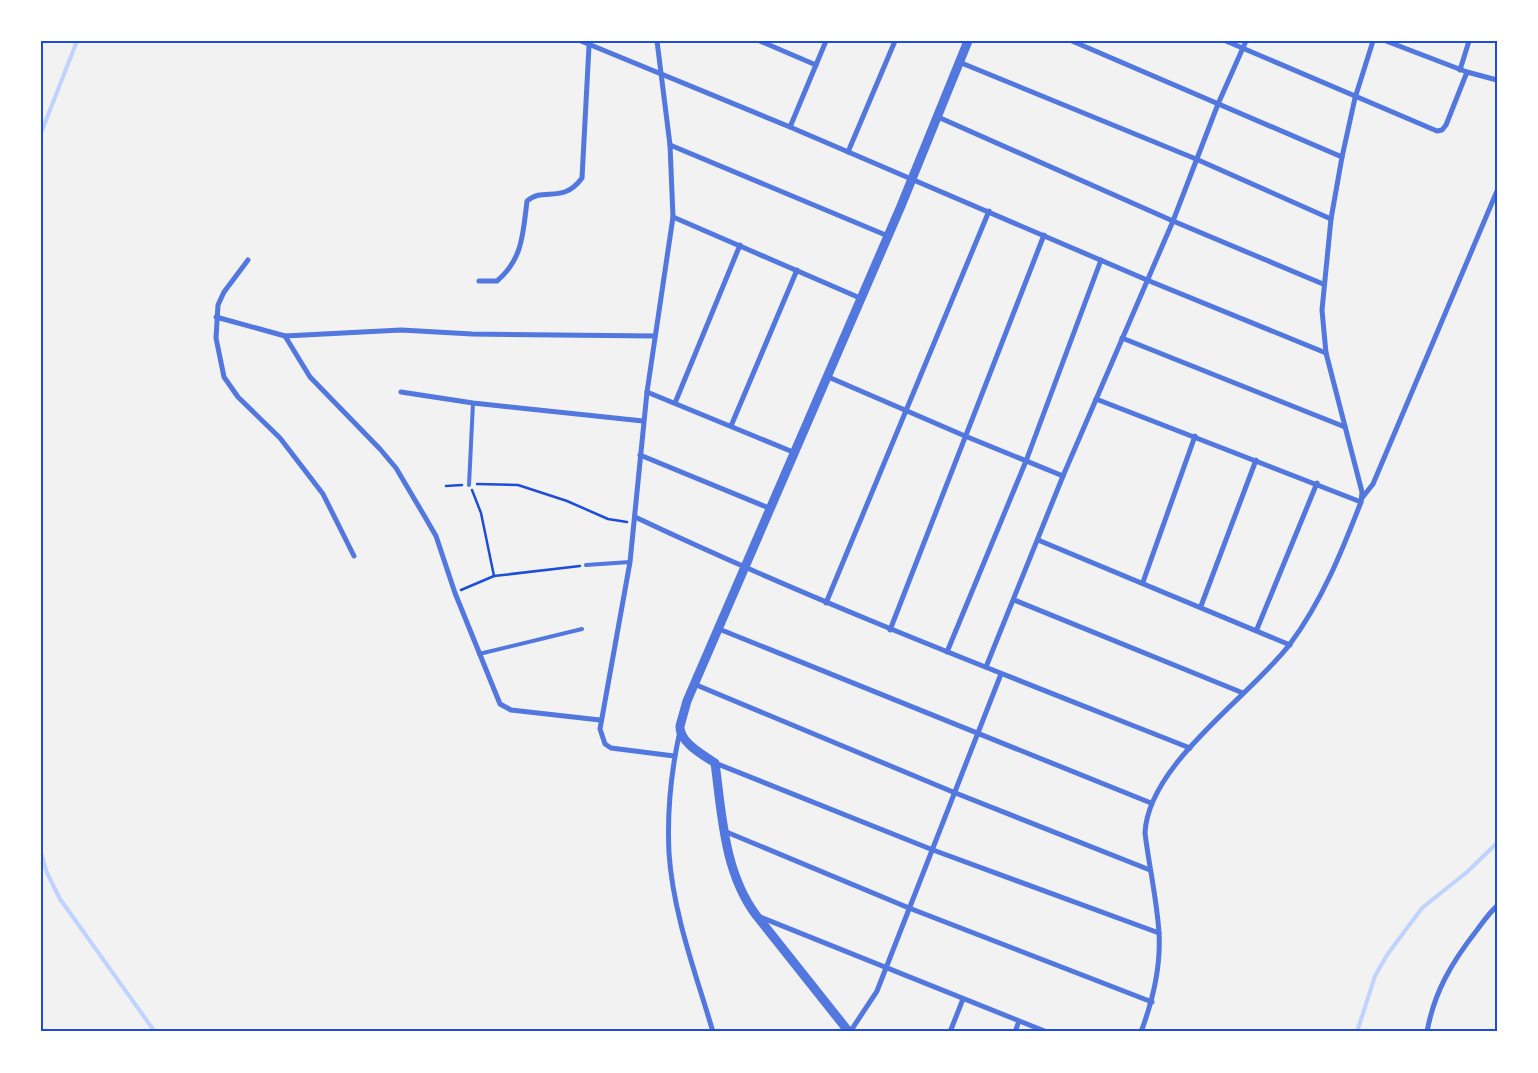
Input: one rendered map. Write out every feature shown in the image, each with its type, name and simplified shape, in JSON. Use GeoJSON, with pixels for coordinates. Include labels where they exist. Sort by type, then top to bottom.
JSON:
{"type":"FeatureCollection","features":[{"type":"Feature","properties":{"kind":"street"},"geometry":{"type":"LineString","coordinates":[[658,41],[670,145],[673,217],[643,421],[630,562],[600,720],[601,736],[605,744],[611,748],[674,756]]}},
{"type":"Feature","properties":{"kind":"street"},"geometry":{"type":"LineString","coordinates":[[760,41],[816,65]]}},
{"type":"Feature","properties":{"kind":"street"},"geometry":{"type":"LineString","coordinates":[[790,127],[826,41]]}},
{"type":"Feature","properties":{"kind":"street"},"geometry":{"type":"LineString","coordinates":[[848,152],[894,41]]}},
{"type":"Feature","properties":{"kind":"street"},"geometry":{"type":"LineString","coordinates":[[713,1032],[680,916],[669,854],[669,818],[674,756],[684,710],[793,452],[888,236],[968,41]]}},
{"type":"Feature","properties":{"kind":"street"},"geometry":{"type":"LineString","coordinates":[[1072,41],[1342,157]]}},
{"type":"Feature","properties":{"kind":"street"},"geometry":{"type":"LineString","coordinates":[[1226,41],[1355,98],[1440,132],[1446,126],[1467,72]]}},
{"type":"Feature","properties":{"kind":"street"},"geometry":{"type":"LineString","coordinates":[[986,667],[1063,476],[1172,221],[1218,104],[1246,41]]}},
{"type":"Feature","properties":{"kind":"street"},"geometry":{"type":"LineString","coordinates":[[1362,500],[1326,353],[1322,318],[1323,284],[1331,219],[1342,157],[1355,98],[1373,41]]}},
{"type":"Feature","properties":{"kind":"street"},"geometry":{"type":"LineString","coordinates":[[1386,41],[1460,70],[1497,80]]}},
{"type":"Feature","properties":{"kind":"street"},"geometry":{"type":"LineString","coordinates":[[1460,70],[1469,41]]}},
{"type":"Feature","properties":{"kind":"street"},"geometry":{"type":"LineString","coordinates":[[479,281],[497,281],[511,269],[522,240],[527,201],[533,196],[571,191],[582,178],[584,43],[790,127],[1147,280],[1326,353]]}},
{"type":"Feature","properties":{"kind":"street"},"geometry":{"type":"LineString","coordinates":[[959,62],[1196,159],[1331,219]]}},
{"type":"Feature","properties":{"kind":"street"},"geometry":{"type":"LineString","coordinates":[[938,117],[1172,221],[1323,284]]}},
{"type":"Feature","properties":{"kind":"street"},"geometry":{"type":"LineString","coordinates":[[670,145],[888,236]]}},
{"type":"Feature","properties":{"kind":"street"},"geometry":{"type":"LineString","coordinates":[[1141,1032],[1152,1002],[1156,980],[1159,933],[1145,833],[1145,820],[1151,803],[1190,748],[1290,645],[1310,615],[1331,574],[1362,500],[1374,484],[1497,191]]}},
{"type":"Feature","properties":{"kind":"street"},"geometry":{"type":"LineString","coordinates":[[826,603],[989,211]]}},
{"type":"Feature","properties":{"kind":"street"},"geometry":{"type":"LineString","coordinates":[[673,217],[860,298]]}},
{"type":"Feature","properties":{"kind":"street"},"geometry":{"type":"LineString","coordinates":[[890,630],[1044,235]]}},
{"type":"Feature","properties":{"kind":"street"},"geometry":{"type":"LineString","coordinates":[[675,403],[740,246]]}},
{"type":"Feature","properties":{"kind":"street"},"geometry":{"type":"LineString","coordinates":[[248,260],[224,292],[216,317],[216,338],[224,377],[238,397],[280,438],[323,494],[354,556]]}},
{"type":"Feature","properties":{"kind":"street"},"geometry":{"type":"LineString","coordinates":[[947,652],[1026,461],[1102,260]]}},
{"type":"Feature","properties":{"kind":"street"},"geometry":{"type":"LineString","coordinates":[[731,426],[797,270]]}},
{"type":"Feature","properties":{"kind":"street"},"geometry":{"type":"LineString","coordinates":[[216,317],[285,336],[401,330],[472,334],[656,336]]}},
{"type":"Feature","properties":{"kind":"street"},"geometry":{"type":"LineString","coordinates":[[285,336],[310,377],[396,468],[436,536],[455,593],[498,700],[506,709],[600,720]]}},
{"type":"Feature","properties":{"kind":"street"},"geometry":{"type":"LineString","coordinates":[[1122,338],[1345,427]]}},
{"type":"Feature","properties":{"kind":"street"},"geometry":{"type":"LineString","coordinates":[[826,376],[1063,476]]}},
{"type":"Feature","properties":{"kind":"street"},"geometry":{"type":"LineString","coordinates":[[401,392],[643,421]]}},
{"type":"Feature","properties":{"kind":"street"},"geometry":{"type":"LineString","coordinates":[[647,392],[793,452]]}},
{"type":"Feature","properties":{"kind":"street"},"geometry":{"type":"LineString","coordinates":[[1096,399],[1362,500]]}},
{"type":"Feature","properties":{"kind":"street"},"geometry":{"type":"LineString","coordinates":[[1142,582],[1195,436]]}},
{"type":"Feature","properties":{"kind":"street"},"geometry":{"type":"LineString","coordinates":[[640,455],[769,508]]}},
{"type":"Feature","properties":{"kind":"street"},"geometry":{"type":"LineString","coordinates":[[1201,606],[1256,460]]}},
{"type":"Feature","properties":{"kind":"street"},"geometry":{"type":"LineString","coordinates":[[1257,629],[1317,483]]}},
{"type":"Feature","properties":{"kind":"street"},"geometry":{"type":"LineString","coordinates":[[635,517],[745,569],[890,630],[1190,748]]}},
{"type":"Feature","properties":{"kind":"street"},"geometry":{"type":"LineString","coordinates":[[1038,540],[1257,629],[1290,645]]}},
{"type":"Feature","properties":{"kind":"street"},"geometry":{"type":"LineString","coordinates":[[1014,600],[1243,694]]}},
{"type":"Feature","properties":{"kind":"street"},"geometry":{"type":"LineString","coordinates":[[719,629],[1151,803]]}},
{"type":"Feature","properties":{"kind":"street"},"geometry":{"type":"LineString","coordinates":[[714,763],[724,831],[737,884],[756,915],[850,1032],[871,1002],[886,968],[933,850],[953,792],[1001,674]]}},
{"type":"Feature","properties":{"kind":"street"},"geometry":{"type":"LineString","coordinates":[[694,684],[953,792],[1150,870]]}},
{"type":"Feature","properties":{"kind":"street"},"geometry":{"type":"LineString","coordinates":[[680,730],[687,742],[714,763],[933,850],[1159,933]]}},
{"type":"Feature","properties":{"kind":"street"},"geometry":{"type":"LineString","coordinates":[[724,831],[909,908],[1152,1002]]}},
{"type":"Feature","properties":{"kind":"street"},"geometry":{"type":"LineString","coordinates":[[1427,1032],[1430,1012],[1444,977],[1471,938],[1497,906]]}},
{"type":"Feature","properties":{"kind":"street"},"geometry":{"type":"LineString","coordinates":[[756,915],[1047,1032]]}},
{"type":"Feature","properties":{"kind":"street"},"geometry":{"type":"LineString","coordinates":[[950,1032],[963,999]]}},
{"type":"Feature","properties":{"kind":"street"},"geometry":{"type":"LineString","coordinates":[[1015,1032],[1019,1021]]}},
{"type":"Feature","properties":{"kind":"lane"},"geometry":{"type":"LineString","coordinates":[[469,485],[473,402]]}},
{"type":"Feature","properties":{"kind":"lane"},"geometry":{"type":"LineString","coordinates":[[586,565],[630,562]]}},
{"type":"Feature","properties":{"kind":"lane"},"geometry":{"type":"LineString","coordinates":[[479,654],[582,629]]}},
{"type":"Feature","properties":{"kind":"path"},"geometry":{"type":"LineString","coordinates":[[446,486],[518,484],[567,501],[620,523],[635,517]]}},
{"type":"Feature","properties":{"kind":"path"},"geometry":{"type":"LineString","coordinates":[[469,485],[481,513],[494,576]]}},
{"type":"Feature","properties":{"kind":"path"},"geometry":{"type":"LineString","coordinates":[[455,593],[494,576],[586,565]]}},
{"type":"Feature","properties":{"kind":"waterway"},"geometry":{"type":"LineString","coordinates":[[41,133],[77,41]]}},
{"type":"Feature","properties":{"kind":"waterway"},"geometry":{"type":"LineString","coordinates":[[1357,1032],[1375,976],[1387,955],[1422,908],[1467,872],[1497,843]]}},
{"type":"Feature","properties":{"kind":"waterway"},"geometry":{"type":"LineString","coordinates":[[41,853],[47,873],[60,899],[155,1032]]}}]}
